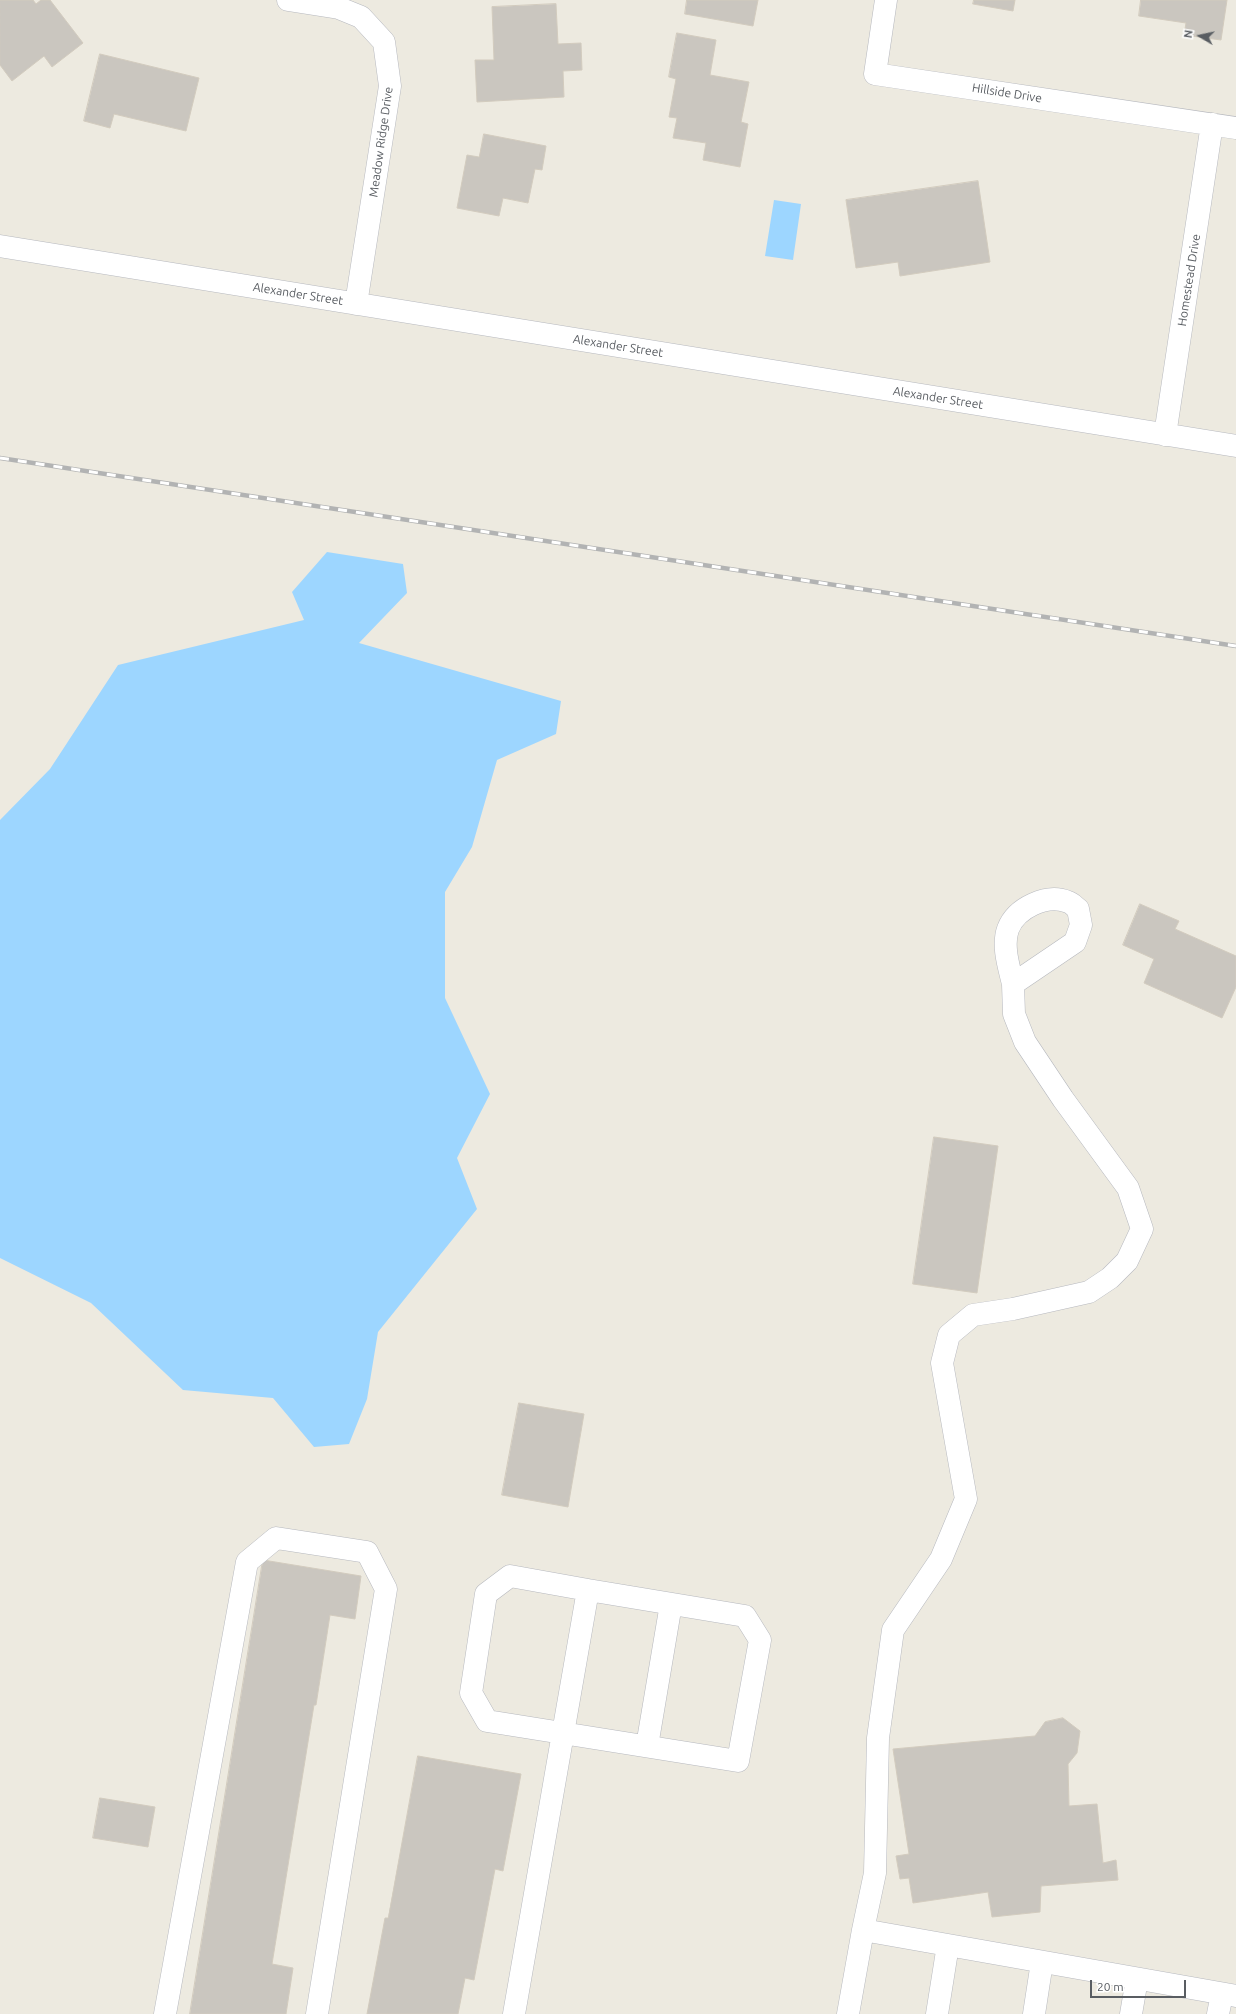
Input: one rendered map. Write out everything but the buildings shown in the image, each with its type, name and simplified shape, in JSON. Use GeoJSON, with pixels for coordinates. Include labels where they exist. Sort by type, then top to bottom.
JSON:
{"type":"FeatureCollection","features":[{"type":"Feature","properties":{"kind":"street","name":"Meadow Ridge Drive"},"geometry":{"type":"LineString","coordinates":[[288,0],[340,4],[361,17],[384,42],[390,86],[356,304]]}},
{"type":"Feature","properties":{"kind":"street","name":"Hillside Drive"},"geometry":{"type":"LineString","coordinates":[[886,0],[875,74],[1212,124]]}},
{"type":"Feature","properties":{"kind":"street"},"geometry":{"type":"LineString","coordinates":[[1212,124],[1236,128]]}},
{"type":"Feature","properties":{"kind":"street","name":"Homestead Drive"},"geometry":{"type":"LineString","coordinates":[[1165,435],[1212,124]]}},
{"type":"Feature","properties":{"kind":"street","name":"Alexander Street"},"geometry":{"type":"LineString","coordinates":[[0,246],[1236,446]]}},
{"type":"Feature","properties":{"kind":"street"},"geometry":{"type":"LineString","coordinates":[[848,2014],[875,1873],[878,1738],[893,1630],[941,1559],[966,1499],[942,1363],[948,1335],[973,1314],[1013,1309],[1089,1292],[1110,1278],[1127,1261],[1142,1229],[1128,1188],[1063,1099],[1025,1042],[1014,1014],[1013,984]]}},
{"type":"Feature","properties":{"kind":"street"},"geometry":{"type":"LineString","coordinates":[[165,2014],[247,1562],[276,1538],[367,1552],[386,1588],[317,2014]]}},
{"type":"Feature","properties":{"kind":"street"},"geometry":{"type":"LineString","coordinates":[[510,1576],[588,1590],[745,1616],[760,1640],[738,1761],[487,1721],[471,1693],[486,1594],[510,1576]]}},
{"type":"Feature","properties":{"kind":"street"},"geometry":{"type":"LineString","coordinates":[[514,2014],[588,1590]]}},
{"type":"Feature","properties":{"kind":"street"},"geometry":{"type":"LineString","coordinates":[[647,1746],[671,1604]]}},
{"type":"Feature","properties":{"kind":"street"},"geometry":{"type":"LineString","coordinates":[[863,1930],[1137,1979],[1225,2001]]}},
{"type":"Feature","properties":{"kind":"street"},"geometry":{"type":"LineString","coordinates":[[937,2014],[948,1945]]}},
{"type":"Feature","properties":{"kind":"street"},"geometry":{"type":"LineString","coordinates":[[1034,2014],[1042,1962]]}},
{"type":"Feature","properties":{"kind":"street"},"geometry":{"type":"LineString","coordinates":[[1131,2014],[1137,1979]]}},
{"type":"Feature","properties":{"kind":"water"},"geometry":{"type":"Polygon","coordinates":[[[774,200],[801,204],[793,260],[765,256],[774,200]]]}},
{"type":"Feature","properties":{"kind":"water"},"geometry":{"type":"Polygon","coordinates":[[[327,552],[403,564],[407,593],[359,643],[561,701],[556,734],[497,760],[472,847],[445,892],[445,998],[490,1094],[457,1158],[477,1209],[378,1332],[367,1399],[349,1444],[314,1447],[273,1398],[183,1390],[91,1303],[0,1258],[0,820],[50,769],[118,665],[304,620],[292,592],[327,552]]]}},
{"type":"Feature","properties":{"kind":"railway"},"geometry":{"type":"LineString","coordinates":[[0,458],[1236,646]]}}]}
